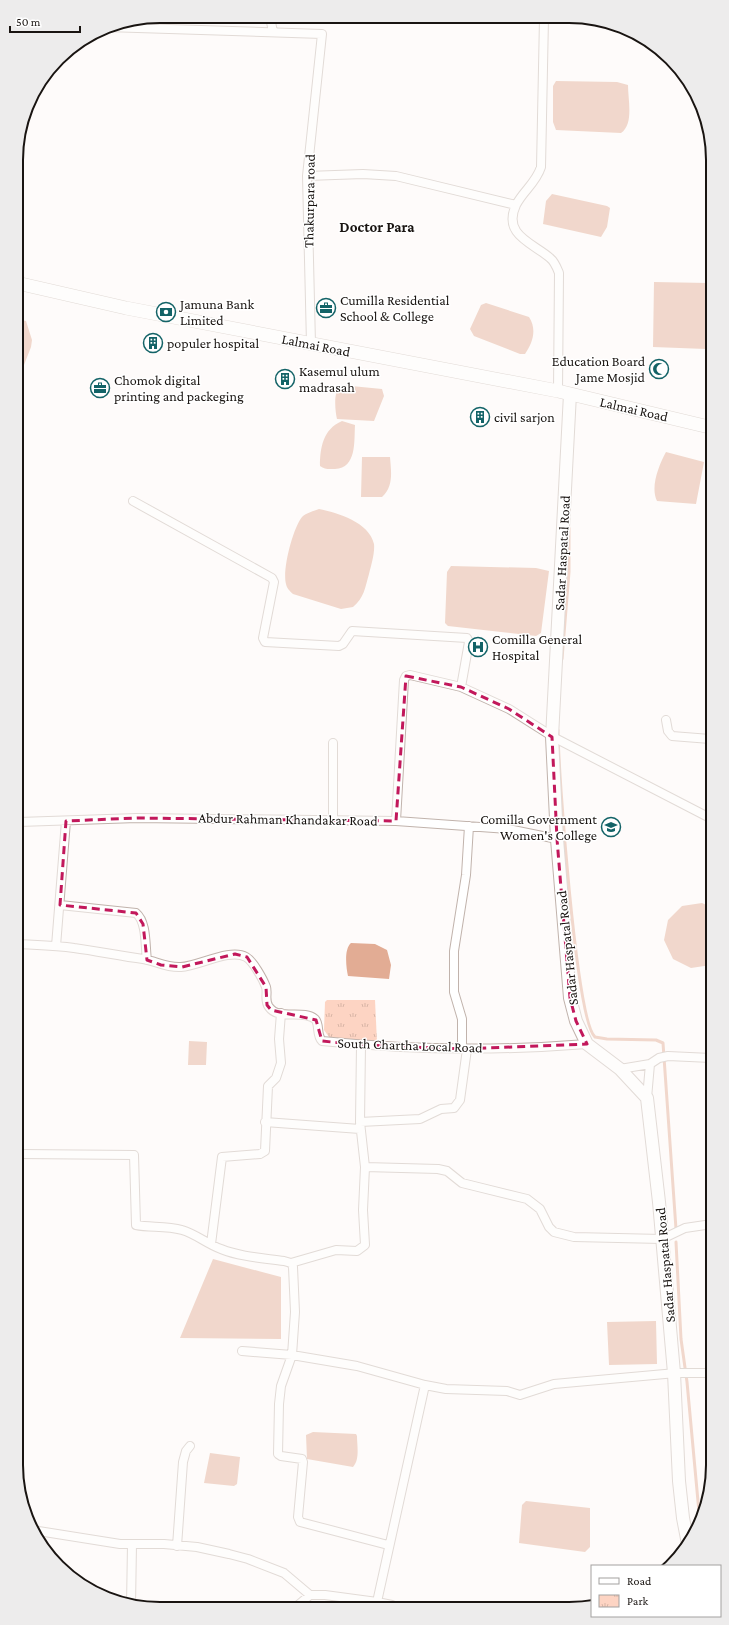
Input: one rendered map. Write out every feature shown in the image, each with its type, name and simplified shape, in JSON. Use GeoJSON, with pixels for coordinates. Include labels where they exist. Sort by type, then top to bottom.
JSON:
{"type":"FeatureCollection","features":[{"type":"Feature","properties":{"kind":"main road","name":"Lalmai Road"},"geometry":{"type":"LineString","coordinates":[[23,283],[126,308],[564,392],[706,426]]}},
{"type":"Feature","properties":{"kind":"street"},"geometry":{"type":"LineString","coordinates":[[126,28],[273,32],[271,23]]}},
{"type":"Feature","properties":{"kind":"street"},"geometry":{"type":"LineString","coordinates":[[544,23],[541,167],[537,177],[516,205],[512,221],[516,232],[524,242],[550,258],[559,273],[564,392]]}},
{"type":"Feature","properties":{"kind":"street","name":"Thakurpara road"},"geometry":{"type":"LineString","coordinates":[[273,32],[322,34],[307,176],[311,344]]}},
{"type":"Feature","properties":{"kind":"street"},"geometry":{"type":"LineString","coordinates":[[307,176],[363,174],[396,176],[516,205]]}},
{"type":"Feature","properties":{"kind":"street","name":"Sadar Haspatal Road"},"geometry":{"type":"LineString","coordinates":[[564,392],[554,738],[557,839],[570,998],[576,1021],[587,1044],[620,1069],[647,1098],[675,1373],[679,1481],[686,1535]]}},
{"type":"Feature","properties":{"kind":"street"},"geometry":{"type":"LineString","coordinates":[[133,500],[272,578],[274,582],[263,638],[265,642],[339,646],[343,644],[352,631],[467,638],[469,642],[461,687]]}},
{"type":"Feature","properties":{"kind":"street"},"geometry":{"type":"LineString","coordinates":[[396,821],[404,680],[406,676],[410,675],[461,687],[509,709],[554,738],[706,816]]}},
{"type":"Feature","properties":{"kind":"street"},"geometry":{"type":"LineString","coordinates":[[666,720],[668,731],[672,736],[706,739]]}},
{"type":"Feature","properties":{"kind":"street"},"geometry":{"type":"LineString","coordinates":[[333,743],[333,820]]}},
{"type":"Feature","properties":{"kind":"street","name":"Abdur Rahman Khandakar Road"},"geometry":{"type":"LineString","coordinates":[[23,822],[137,818],[396,821],[508,829],[557,839]]}},
{"type":"Feature","properties":{"kind":"street"},"geometry":{"type":"LineString","coordinates":[[56,946],[66,821]]}},
{"type":"Feature","properties":{"kind":"street"},"geometry":{"type":"LineString","coordinates":[[265,1122],[360,1125],[420,1119],[441,1109],[454,1108],[460,1100],[465,1049],[462,1019],[454,992],[454,951],[466,875],[469,826]]}},
{"type":"Feature","properties":{"kind":"street"},"geometry":{"type":"LineString","coordinates":[[60,905],[136,913],[141,917],[143,924],[147,960]]}},
{"type":"Feature","properties":{"kind":"street"},"geometry":{"type":"LineString","coordinates":[[23,944],[56,946],[147,960],[161,966],[182,967],[229,955],[240,955],[247,957],[266,987],[267,1006],[271,1010],[281,1013],[279,1039],[281,1063],[276,1078],[268,1086],[265,1122],[265,1151],[252,1155],[224,1156],[221,1160],[220,1180],[211,1244]]}},
{"type":"Feature","properties":{"kind":"street","name":"South Chartha Local Road"},"geometry":{"type":"LineString","coordinates":[[281,1013],[310,1016],[314,1019],[319,1038],[322,1041],[361,1045],[465,1049],[587,1044]]}},
{"type":"Feature","properties":{"kind":"street"},"geometry":{"type":"LineString","coordinates":[[23,1154],[134,1155],[136,1225],[162,1226],[182,1230],[220,1249],[243,1256],[291,1263],[336,1250],[357,1251],[365,1245],[363,1210],[365,1167],[360,1125],[361,1045]]}},
{"type":"Feature","properties":{"kind":"street"},"geometry":{"type":"LineString","coordinates":[[620,1069],[650,1064],[659,1058],[668,1056],[706,1058]]}},
{"type":"Feature","properties":{"kind":"street"},"geometry":{"type":"LineString","coordinates":[[647,1098],[650,1064]]}},
{"type":"Feature","properties":{"kind":"street"},"geometry":{"type":"LineString","coordinates":[[365,1167],[438,1169],[447,1171],[462,1183],[527,1198],[540,1209],[548,1227],[554,1232],[574,1237],[662,1239],[685,1228],[706,1225]]}},
{"type":"Feature","properties":{"kind":"street"},"geometry":{"type":"LineString","coordinates":[[291,1263],[293,1267],[295,1312],[292,1354],[281,1386],[278,1404],[278,1454],[302,1459],[303,1462],[298,1517],[300,1522],[388,1545]]}},
{"type":"Feature","properties":{"kind":"street"},"geometry":{"type":"LineString","coordinates":[[242,1351],[292,1354],[357,1366],[425,1385],[446,1389],[507,1391],[520,1395],[554,1384],[675,1373],[706,1373]]}},
{"type":"Feature","properties":{"kind":"street"},"geometry":{"type":"LineString","coordinates":[[40,1531],[120,1544],[197,1547],[229,1554],[269,1566],[284,1573],[310,1595],[325,1595],[377,1602],[388,1545],[425,1385]]}},
{"type":"Feature","properties":{"kind":"street"},"geometry":{"type":"LineString","coordinates":[[177,1546],[183,1462],[186,1451],[190,1446]]}},
{"type":"Feature","properties":{"kind":"street"},"geometry":{"type":"LineString","coordinates":[[131,1599],[132,1544]]}},
{"type":"Feature","properties":{"kind":"street"},"geometry":{"type":"LineString","coordinates":[[302,1602],[310,1595]]}},
{"type":"Feature","properties":{"kind":"highlighted area"},"geometry":{"type":"Polygon","coordinates":[[[406,676],[461,687],[509,709],[552,737],[557,839],[570,998],[576,1021],[587,1044],[462,1049],[361,1045],[322,1041],[316,1020],[271,1010],[267,1005],[266,987],[247,957],[235,954],[182,967],[161,965],[147,960],[143,924],[136,913],[60,905],[66,821],[137,818],[396,821],[406,676]]]}},
{"type":"Feature","properties":{"kind":"green space"},"geometry":{"type":"Polygon","coordinates":[[[327,1000],[375,1000],[377,1042],[329,1037],[324,1030],[325,1002],[327,1000]]]}},
{"type":"Feature","properties":{"kind":"shaded area"},"geometry":{"type":"Polygon","coordinates":[[[556,81],[617,82],[628,85],[629,118],[625,129],[621,133],[556,130],[553,122],[553,86],[556,81]]]}},
{"type":"Feature","properties":{"kind":"shaded area"},"geometry":{"type":"Polygon","coordinates":[[[552,194],[607,206],[610,208],[607,227],[601,237],[543,224],[546,201],[552,194]]]}},
{"type":"Feature","properties":{"kind":"shaded area"},"geometry":{"type":"Polygon","coordinates":[[[654,282],[706,283],[706,349],[653,347],[654,282]]]}},
{"type":"Feature","properties":{"kind":"shaded area"},"geometry":{"type":"Polygon","coordinates":[[[486,303],[529,317],[533,326],[533,336],[525,354],[520,354],[474,336],[470,329],[481,305],[486,303]]]}},
{"type":"Feature","properties":{"kind":"shaded area"},"geometry":{"type":"Polygon","coordinates":[[[23,320],[26,321],[32,340],[31,347],[23,368],[23,320]]]}},
{"type":"Feature","properties":{"kind":"shaded area"},"geometry":{"type":"Polygon","coordinates":[[[341,385],[382,389],[384,396],[374,421],[337,419],[335,406],[336,396],[338,388],[341,385]]]}},
{"type":"Feature","properties":{"kind":"shaded area"},"geometry":{"type":"Polygon","coordinates":[[[342,421],[355,425],[354,446],[351,459],[342,467],[335,469],[324,468],[320,466],[324,440],[331,429],[342,421]]]}},
{"type":"Feature","properties":{"kind":"shaded area"},"geometry":{"type":"Polygon","coordinates":[[[666,452],[704,462],[696,504],[657,501],[654,489],[656,476],[666,452]]]}},
{"type":"Feature","properties":{"kind":"shaded area"},"geometry":{"type":"Polygon","coordinates":[[[362,457],[390,457],[390,483],[386,493],[382,497],[361,497],[362,457]]]}},
{"type":"Feature","properties":{"kind":"shaded area"},"geometry":{"type":"Polygon","coordinates":[[[319,509],[343,516],[359,524],[371,536],[374,544],[373,559],[365,588],[360,600],[353,607],[341,609],[293,594],[286,586],[285,578],[287,560],[295,530],[302,517],[319,509]]]}},
{"type":"Feature","properties":{"kind":"shaded area"},"geometry":{"type":"Polygon","coordinates":[[[451,566],[536,568],[549,571],[541,633],[536,636],[448,626],[445,623],[447,572],[451,566]]]}},
{"type":"Feature","properties":{"kind":"shaded area"},"geometry":{"type":"Polygon","coordinates":[[[702,903],[706,905],[706,966],[691,968],[673,959],[664,940],[668,920],[682,906],[702,903]]]}},
{"type":"Feature","properties":{"kind":"shaded area"},"geometry":{"type":"Polygon","coordinates":[[[351,943],[375,944],[387,950],[391,965],[389,979],[348,976],[346,954],[351,943]]]}},
{"type":"Feature","properties":{"kind":"shaded area"},"geometry":{"type":"Polygon","coordinates":[[[189,1041],[207,1042],[206,1065],[188,1065],[189,1041]]]}},
{"type":"Feature","properties":{"kind":"shaded area"},"geometry":{"type":"Polygon","coordinates":[[[213,1259],[281,1277],[281,1339],[180,1338],[213,1259]]]}},
{"type":"Feature","properties":{"kind":"shaded area"},"geometry":{"type":"Polygon","coordinates":[[[656,1321],[657,1364],[609,1365],[607,1322],[656,1321]]]}},
{"type":"Feature","properties":{"kind":"shaded area"},"geometry":{"type":"Polygon","coordinates":[[[313,1432],[356,1434],[358,1448],[357,1460],[353,1467],[307,1459],[306,1435],[313,1432]]]}},
{"type":"Feature","properties":{"kind":"shaded area"},"geometry":{"type":"Polygon","coordinates":[[[210,1453],[240,1457],[237,1484],[234,1486],[204,1483],[210,1453]]]}},
{"type":"Feature","properties":{"kind":"shaded area"},"geometry":{"type":"Polygon","coordinates":[[[526,1501],[590,1508],[590,1547],[585,1552],[519,1543],[522,1505],[526,1501]]]}},
{"type":"Feature","properties":{"kind":"waterway"},"geometry":{"type":"LineString","coordinates":[[562,659],[569,572],[569,528]]}},
{"type":"Feature","properties":{"kind":"waterway"},"geometry":{"type":"LineString","coordinates":[[558,730],[561,792],[569,892],[581,988],[588,1021],[595,1037],[607,1039],[656,1040],[663,1043],[676,1229]]}},
{"type":"Feature","properties":{"kind":"waterway"},"geometry":{"type":"LineString","coordinates":[[676,1242],[681,1339],[687,1382],[699,1510]]}},
{"type":"Feature","properties":{"kind":"place","name":"Cumilla Residential School & College"},"geometry":{"type":"Point","coordinates":[326,308]}},
{"type":"Feature","properties":{"kind":"place","name":"Jamuna Bank Limited"},"geometry":{"type":"Point","coordinates":[166,312]}},
{"type":"Feature","properties":{"kind":"place","name":"populer hospital"},"geometry":{"type":"Point","coordinates":[153,343]}},
{"type":"Feature","properties":{"kind":"place","name":"Education Board Jame Mosjid"},"geometry":{"type":"Point","coordinates":[659,369]}},
{"type":"Feature","properties":{"kind":"place","name":"Kasemul ulum madrasah"},"geometry":{"type":"Point","coordinates":[285,379]}},
{"type":"Feature","properties":{"kind":"place","name":"Chomok digital printing and packeging"},"geometry":{"type":"Point","coordinates":[100,388]}},
{"type":"Feature","properties":{"kind":"place","name":"civil sarjon"},"geometry":{"type":"Point","coordinates":[480,417]}},
{"type":"Feature","properties":{"kind":"place","name":"Comilla General Hospital"},"geometry":{"type":"Point","coordinates":[478,647]}},
{"type":"Feature","properties":{"kind":"place","name":"Comilla Government Women's College"},"geometry":{"type":"Point","coordinates":[611,827]}},
{"type":"Feature","properties":{"kind":"district","name":"Doctor Para"},"geometry":{"type":"Point","coordinates":[377,227]}}]}
